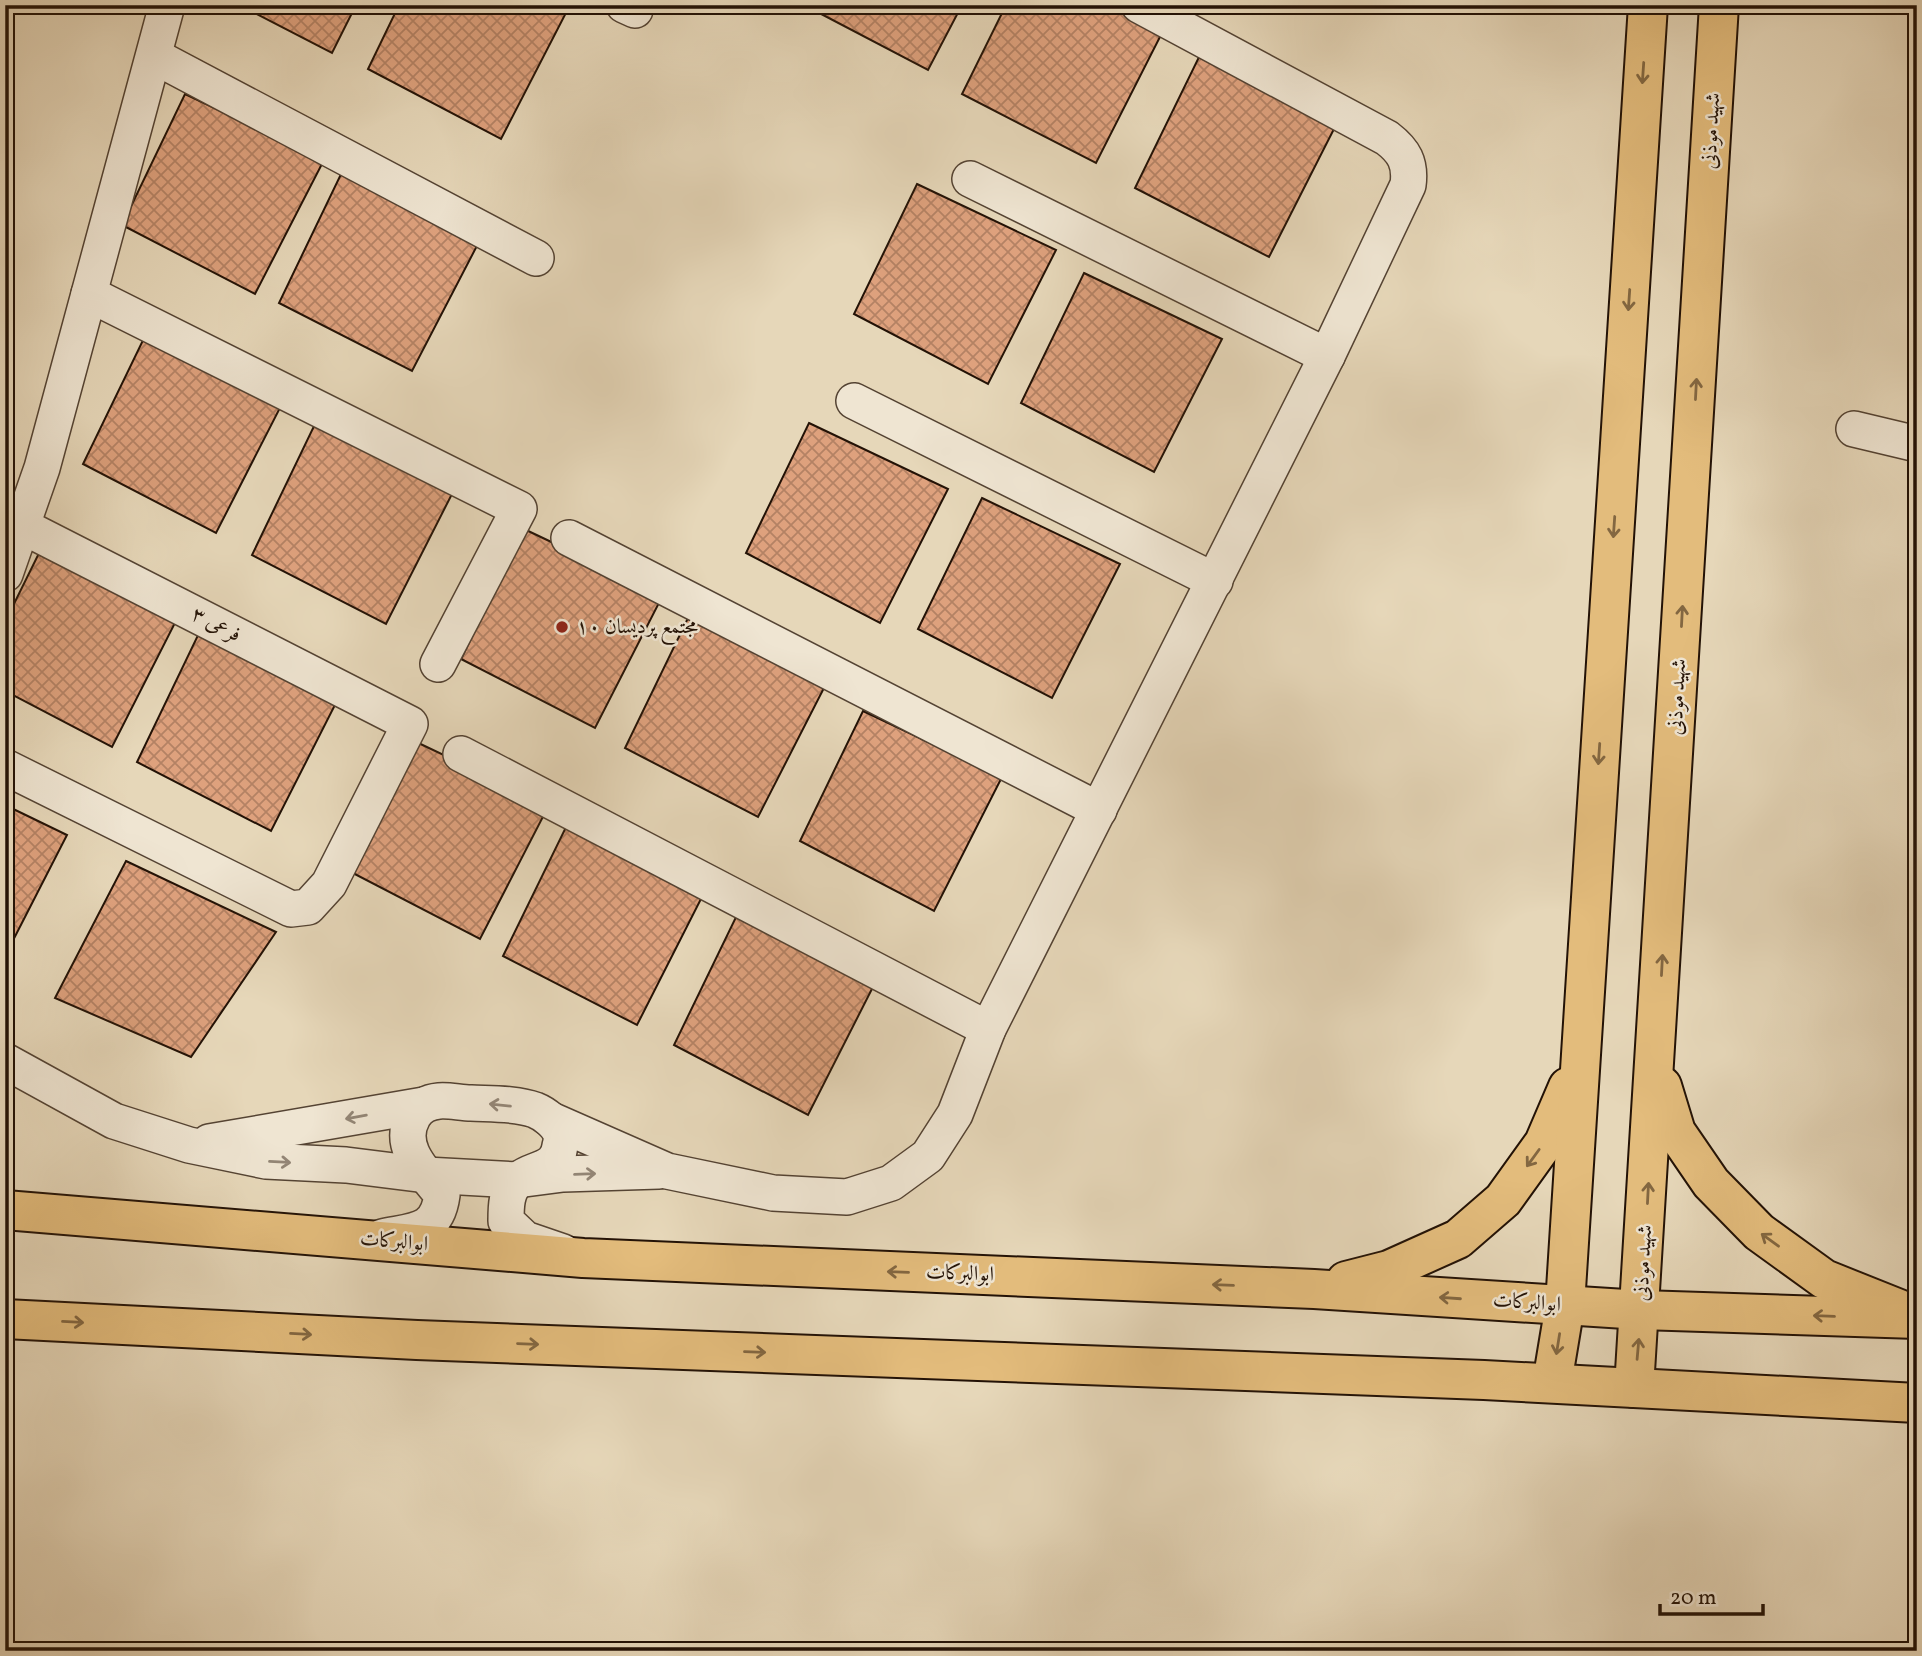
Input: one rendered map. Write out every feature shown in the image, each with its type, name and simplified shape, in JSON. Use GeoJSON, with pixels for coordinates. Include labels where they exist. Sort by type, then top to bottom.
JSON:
{"type":"FeatureCollection","features":[{"type":"Feature","properties":{"kind":"main road"},"geometry":{"type":"LineString","coordinates":[[1552,1383],[1565,1305],[1648,5]]}},
{"type":"Feature","properties":{"kind":"main road","name":"شهید موذنی"},"geometry":{"type":"LineString","coordinates":[[1634,1388],[1641,1310],[1719,5]]}},
{"type":"Feature","properties":{"kind":"main road"},"geometry":{"type":"LineString","coordinates":[[1314,1289],[1389,1270],[1458,1239],[1503,1200],[1544,1143],[1560,1110],[1580,1052]]}},
{"type":"Feature","properties":{"kind":"main road"},"geometry":{"type":"LineString","coordinates":[[1656,1064],[1676,1132],[1711,1183],[1759,1232],[1824,1279],[1917,1318]]}},
{"type":"Feature","properties":{"kind":"main road","name":"ابوالبرکات"},"geometry":{"type":"LineString","coordinates":[[5,1210],[583,1258],[1314,1289],[1641,1310],[1917,1318]]}},
{"type":"Feature","properties":{"kind":"main road"},"geometry":{"type":"LineString","coordinates":[[5,1319],[417,1339],[1552,1383],[1917,1403]]}},
{"type":"Feature","properties":{"kind":"street"},"geometry":{"type":"LineString","coordinates":[[5,574],[42,468],[167,5]]}},
{"type":"Feature","properties":{"kind":"street"},"geometry":{"type":"LineString","coordinates":[[5,1061],[114,1121],[189,1145],[266,1161],[517,1180],[563,1174],[667,1171],[785,1194],[847,1197],[891,1183],[928,1156],[955,1114],[988,1029],[1327,356],[1408,185],[1410,172],[1407,161],[1402,151],[1387,138],[1139,5]]}},
{"type":"Feature","properties":{"kind":"street"},"geometry":{"type":"LineString","coordinates":[[153,56],[536,258]]}},
{"type":"Feature","properties":{"kind":"street"},"geometry":{"type":"LineString","coordinates":[[970,179],[1327,356]]}},
{"type":"Feature","properties":{"kind":"street"},"geometry":{"type":"LineString","coordinates":[[89,294],[519,509],[438,664]]}},
{"type":"Feature","properties":{"kind":"street"},"geometry":{"type":"LineString","coordinates":[[854,401],[1215,581]]}},
{"type":"Feature","properties":{"kind":"street"},"geometry":{"type":"LineString","coordinates":[[1854,429],[1917,444]]}},
{"type":"Feature","properties":{"kind":"street","name":"فرعی ۳"},"geometry":{"type":"LineString","coordinates":[[5,767],[291,909],[308,907],[329,884],[410,724],[22,526]]}},
{"type":"Feature","properties":{"kind":"street"},"geometry":{"type":"LineString","coordinates":[[569,538],[1099,810]]}},
{"type":"Feature","properties":{"kind":"street"},"geometry":{"type":"LineString","coordinates":[[461,754],[988,1029]]}},
{"type":"Feature","properties":{"kind":"street"},"geometry":{"type":"LineString","coordinates":[[189,1145],[438,1101],[535,1110],[551,1120],[667,1171]]}},
{"type":"Feature","properties":{"kind":"street"},"geometry":{"type":"LineString","coordinates":[[366,1240],[425,1228],[440,1212],[443,1195],[410,1150],[407,1135],[408,1125],[415,1112],[424,1105]]}},
{"type":"Feature","properties":{"kind":"street"},"geometry":{"type":"LineString","coordinates":[[551,1120],[562,1136],[560,1151],[551,1164],[517,1180],[506,1200],[506,1221],[525,1239],[583,1258]]}},
{"type":"Feature","properties":{"kind":"building"},"geometry":{"type":"Polygon","coordinates":[[[239,5],[356,5],[332,53],[239,5]]]}},
{"type":"Feature","properties":{"kind":"building"},"geometry":{"type":"Polygon","coordinates":[[[399,5],[570,5],[501,139],[368,69],[399,5]]]}},
{"type":"Feature","properties":{"kind":"building"},"geometry":{"type":"Polygon","coordinates":[[[804,5],[962,5],[928,70],[804,5]]]}},
{"type":"Feature","properties":{"kind":"building"},"geometry":{"type":"Polygon","coordinates":[[[1006,5],[1114,5],[1164,29],[1096,163],[962,94],[1006,5]]]}},
{"type":"Feature","properties":{"kind":"building"},"geometry":{"type":"Polygon","coordinates":[[[1199,57],[1337,123],[1269,257],[1135,188],[1199,57]]]}},
{"type":"Feature","properties":{"kind":"building"},"geometry":{"type":"Polygon","coordinates":[[[185,94],[324,160],[255,294],[122,225],[185,94]]]}},
{"type":"Feature","properties":{"kind":"building"},"geometry":{"type":"Polygon","coordinates":[[[342,172],[481,238],[412,371],[279,303],[342,172]]]}},
{"type":"Feature","properties":{"kind":"building"},"geometry":{"type":"Polygon","coordinates":[[[917,184],[1056,250],[988,384],[854,314],[917,184]]]}},
{"type":"Feature","properties":{"kind":"building"},"geometry":{"type":"Polygon","coordinates":[[[1084,273],[1222,339],[1154,472],[1021,403],[1084,273]]]}},
{"type":"Feature","properties":{"kind":"building"},"geometry":{"type":"Polygon","coordinates":[[[146,334],[284,400],[216,533],[83,464],[146,334]]]}},
{"type":"Feature","properties":{"kind":"building"},"geometry":{"type":"Polygon","coordinates":[[[809,423],[948,489],[880,623],[746,553],[809,423]]]}},
{"type":"Feature","properties":{"kind":"building"},"geometry":{"type":"Polygon","coordinates":[[[315,424],[454,490],[386,624],[252,555],[315,424]]]}},
{"type":"Feature","properties":{"kind":"building"},"geometry":{"type":"Polygon","coordinates":[[[982,498],[1120,564],[1052,698],[918,629],[982,498]]]}},
{"type":"Feature","properties":{"kind":"building","name":"مجتمع پردیسان ۱۰"},"geometry":{"type":"Polygon","coordinates":[[[524,529],[663,595],[595,728],[461,659],[524,529]]]}},
{"type":"Feature","properties":{"kind":"building"},"geometry":{"type":"Polygon","coordinates":[[[42,547],[180,613],[112,747],[5,691],[5,622],[42,547]]]}},
{"type":"Feature","properties":{"kind":"building"},"geometry":{"type":"Polygon","coordinates":[[[688,618],[826,684],[758,817],[625,748],[688,618]]]}},
{"type":"Feature","properties":{"kind":"building"},"geometry":{"type":"Polygon","coordinates":[[[200,631],[339,697],[271,831],[137,762],[200,631]]]}},
{"type":"Feature","properties":{"kind":"building"},"geometry":{"type":"Polygon","coordinates":[[[863,711],[1002,777],[934,911],[800,841],[863,711]]]}},
{"type":"Feature","properties":{"kind":"building"},"geometry":{"type":"Polygon","coordinates":[[[410,739],[549,805],[480,939],[347,870],[410,739]]]}},
{"type":"Feature","properties":{"kind":"building"},"geometry":{"type":"Polygon","coordinates":[[[5,805],[67,835],[5,956],[5,805]]]}},
{"type":"Feature","properties":{"kind":"building"},"geometry":{"type":"Polygon","coordinates":[[[567,825],[705,891],[637,1025],[503,956],[567,825]]]}},
{"type":"Feature","properties":{"kind":"building"},"geometry":{"type":"Polygon","coordinates":[[[126,861],[276,932],[191,1057],[55,998],[126,861]]]}},
{"type":"Feature","properties":{"kind":"building"},"geometry":{"type":"Polygon","coordinates":[[[737,915],[876,981],[808,1115],[674,1045],[737,915]]]}},
{"type":"Feature","properties":{"kind":"place","name":"مجتمع پردیسان ۱۰"},"geometry":{"type":"Point","coordinates":[562,627]}}]}
